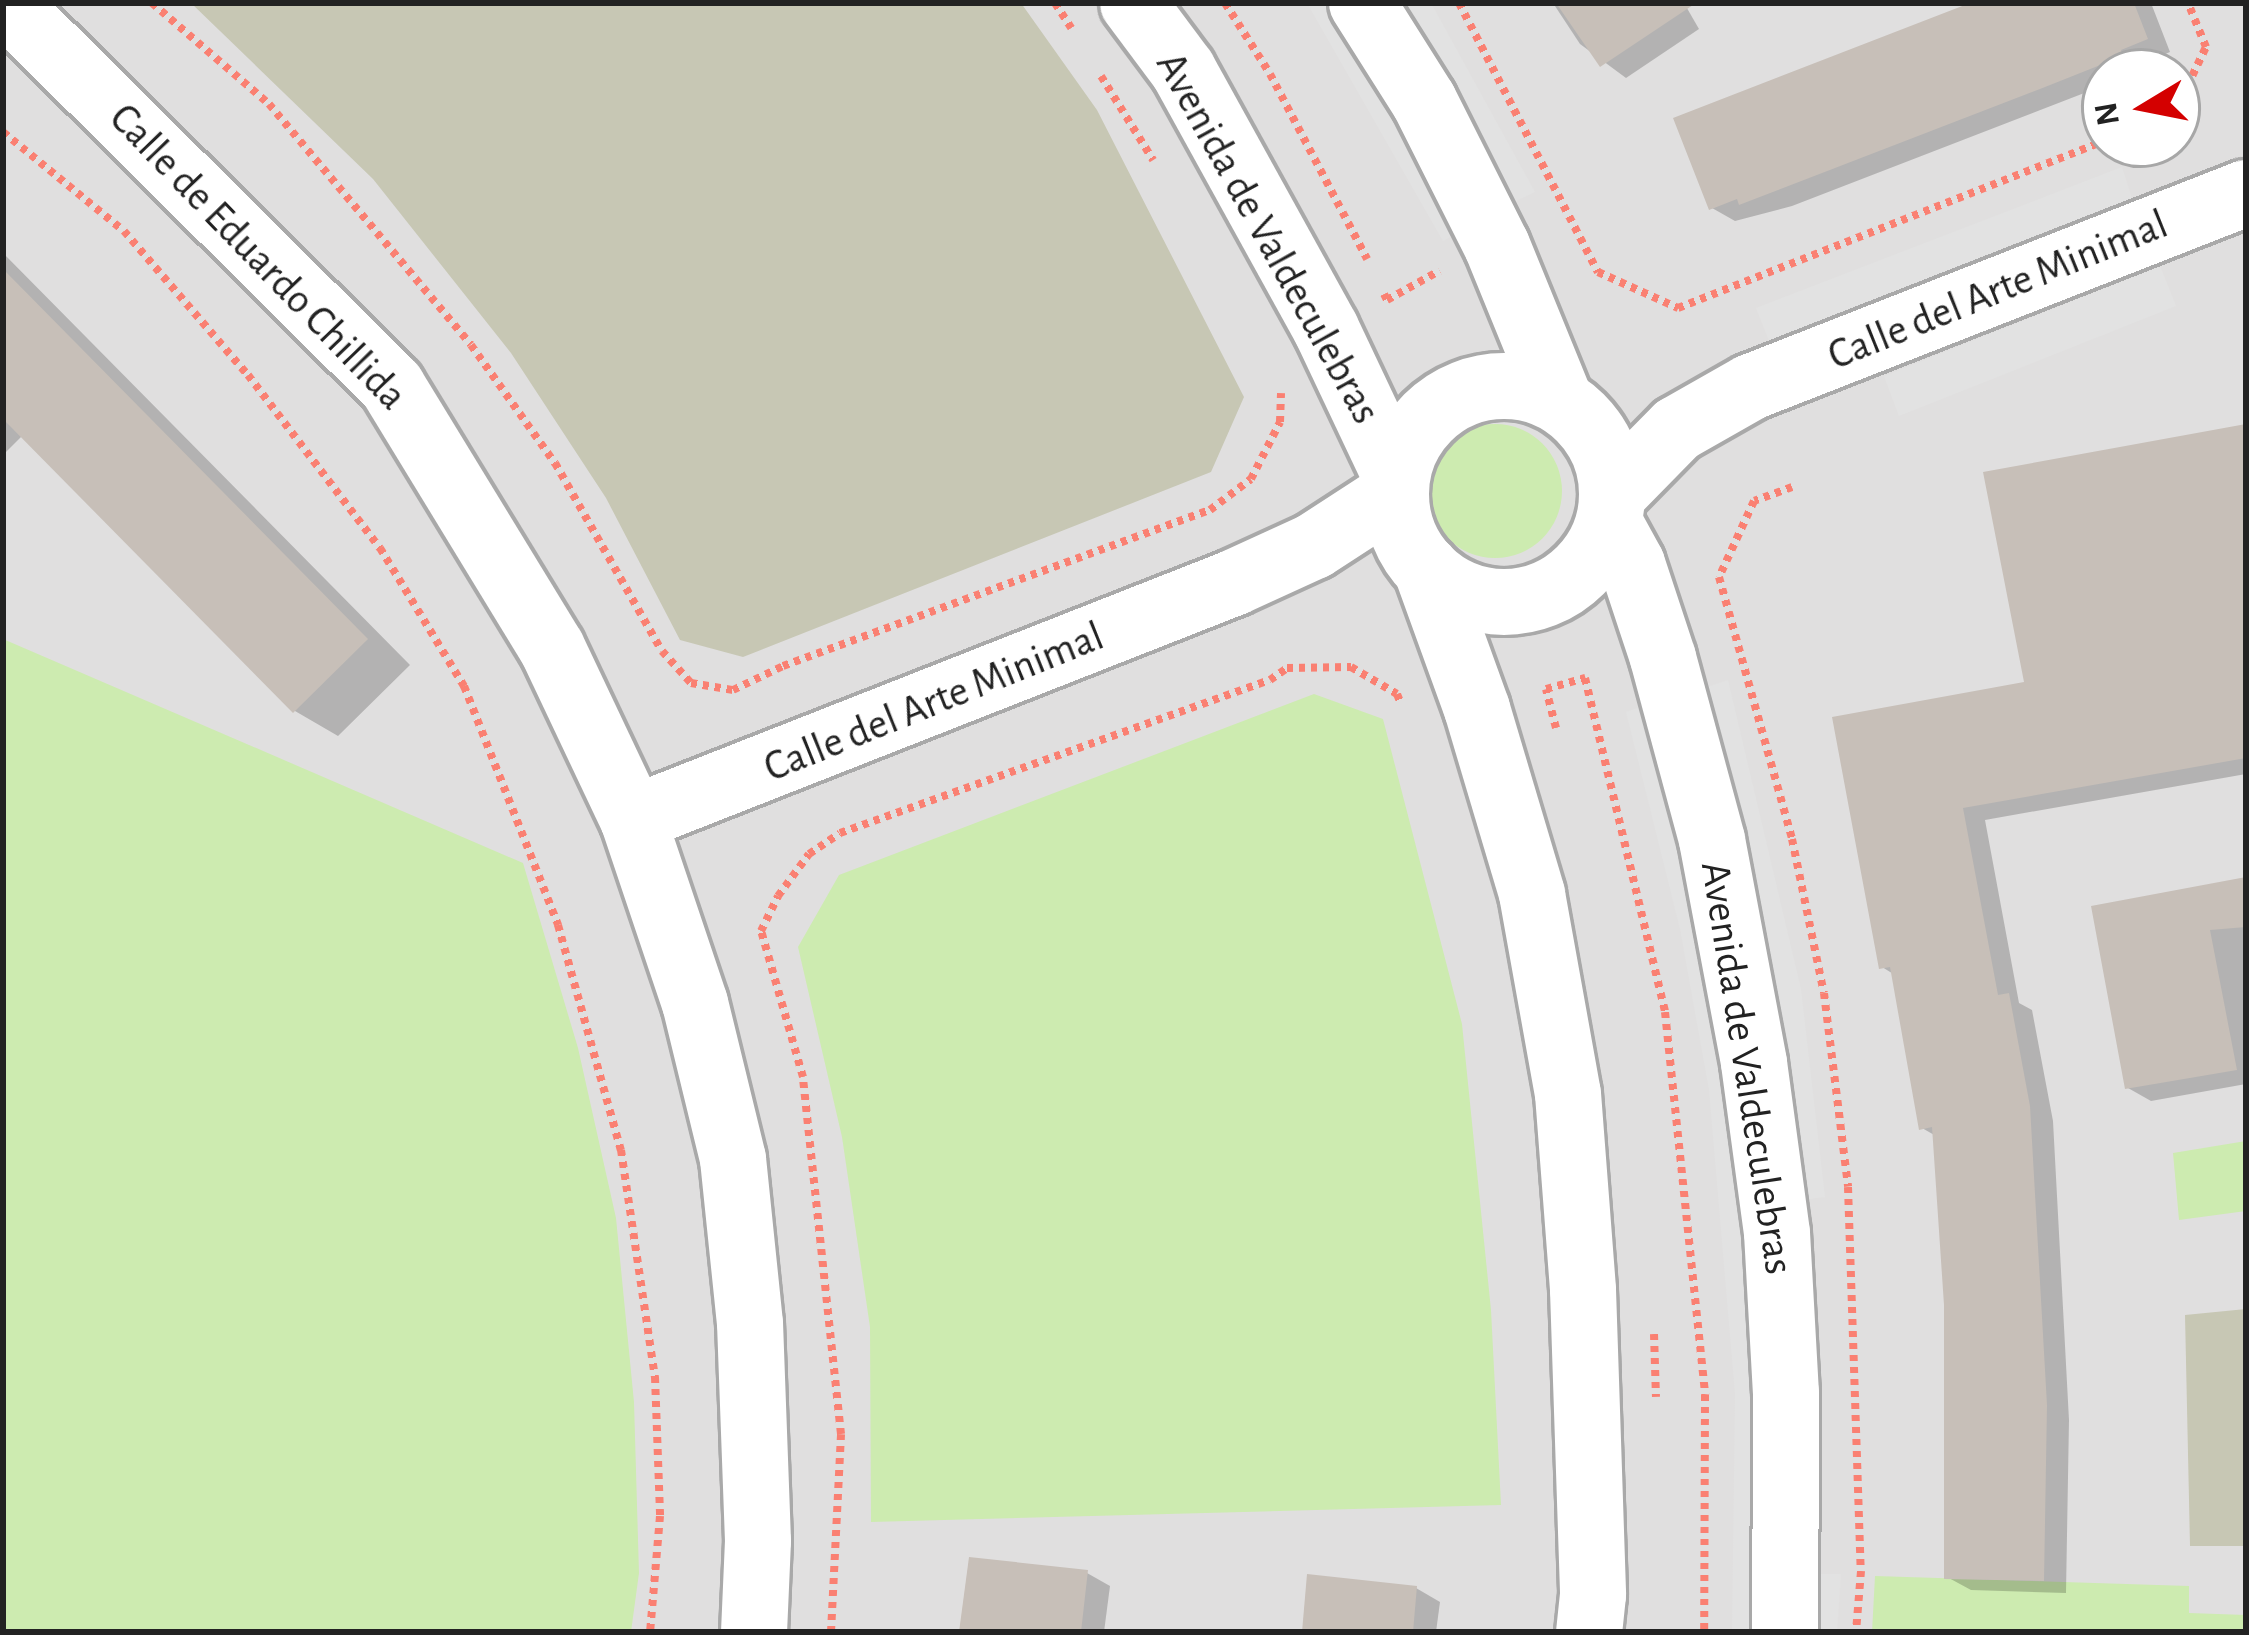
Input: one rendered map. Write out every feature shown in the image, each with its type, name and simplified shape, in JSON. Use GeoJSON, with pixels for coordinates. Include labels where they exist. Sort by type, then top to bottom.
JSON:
{"type":"FeatureCollection","features":[{"type":"Feature","properties":{"kind":"street","name":"Calle de Eduardo Chillida"},"geometry":{"type":"LineString","coordinates":[[6,3],[392,386],[552,648],[633,819],[695,1003],[733,1159],[750,1323],[758,1541],[754,1632]]}},
{"type":"Feature","properties":{"kind":"street","name":"Avenida de Valdeculebras"},"geometry":{"type":"LineString","coordinates":[[1133,3],[1183,70],[1326,329],[1395,486]]}},
{"type":"Feature","properties":{"kind":"street"},"geometry":{"type":"LineString","coordinates":[[1362,3],[1424,101],[1497,246],[1564,402],[1602,446],[1612,507],[1594,556],[1567,583],[1537,597],[1513,602],[1480,599],[1448,586],[1423,565]]}},
{"type":"Feature","properties":{"kind":"street","name":"Calle del Arte Minimal"},"geometry":{"type":"LineString","coordinates":[[1612,507],[1677,429],[1751,387],[2246,193]]}},
{"type":"Feature","properties":{"kind":"street"},"geometry":{"type":"LineString","coordinates":[[1564,402],[1521,386],[1493,385],[1452,398],[1417,428],[1395,486],[1401,527],[1423,565],[1477,709],[1532,894],[1568,1094],[1582,1290],[1593,1595],[1589,1632]]}},
{"type":"Feature","properties":{"kind":"street","name":"Calle del Arte Minimal"},"geometry":{"type":"LineString","coordinates":[[1564,402],[1644,410],[1751,387]]}},
{"type":"Feature","properties":{"kind":"street","name":"Calle del Arte Minimal"},"geometry":{"type":"LineString","coordinates":[[633,819],[1233,583],[1314,546],[1395,486]]}},
{"type":"Feature","properties":{"kind":"street","name":"Avenida de Valdeculebras"},"geometry":{"type":"LineString","coordinates":[[1612,507],[1664,658],[1712,840],[1750,1040],[1779,1256],[1786,1392],[1785,1632]]}},
{"type":"Feature","properties":{"kind":"street","name":"Calle del Arte Minimal"},"geometry":{"type":"LineString","coordinates":[[1233,583],[1336,559],[1423,565]]}},
{"type":"Feature","properties":{"kind":"path"},"geometry":{"type":"LineString","coordinates":[[152,3],[269,104],[470,345],[556,463],[662,651],[691,682],[733,690],[782,667],[1210,510],[1252,478],[1280,422],[1276,375]]}},
{"type":"Feature","properties":{"kind":"path"},"geometry":{"type":"LineString","coordinates":[[1225,3],[1324,172],[1387,299],[1440,274]]}},
{"type":"Feature","properties":{"kind":"path"},"geometry":{"type":"LineString","coordinates":[[1459,3],[1598,272],[1678,308],[2081,150]]}},
{"type":"Feature","properties":{"kind":"path"},"geometry":{"type":"LineString","coordinates":[[2188,3],[2206,47],[2201,58]]}},
{"type":"Feature","properties":{"kind":"path"},"geometry":{"type":"LineString","coordinates":[[3,132],[124,231],[262,392],[380,548],[464,686],[558,926],[621,1150],[655,1377],[660,1516],[650,1632]]}},
{"type":"Feature","properties":{"kind":"path"},"geometry":{"type":"LineString","coordinates":[[1735,640],[1719,577],[1754,501],[1792,487]]}},
{"type":"Feature","properties":{"kind":"path"},"geometry":{"type":"LineString","coordinates":[[831,1632],[841,1434],[803,1077],[761,932],[778,896],[809,854],[840,833],[1270,680],[1287,668],[1351,668],[1396,694],[1407,715]]}},
{"type":"Feature","properties":{"kind":"path"},"geometry":{"type":"LineString","coordinates":[[1546,689],[1585,678],[1665,1012],[1705,1395],[1704,1632]]}},
{"type":"Feature","properties":{"kind":"shaded area"},"geometry":{"type":"Polygon","coordinates":[[[3,3],[2246,3],[2246,1632],[3,1632],[3,3]]]}},
{"type":"Feature","properties":{"kind":"shaded area"},"geometry":{"type":"Polygon","coordinates":[[[191,3],[1021,3],[1097,110],[1244,397],[1211,472],[743,657],[680,640],[606,498],[511,353],[373,179],[191,3]]]}},
{"type":"Feature","properties":{"kind":"shaded area"},"geometry":{"type":"Polygon","coordinates":[[[1307,3],[1335,3],[1462,231],[1443,241],[1307,3]]]}},
{"type":"Feature","properties":{"kind":"shaded area"},"geometry":{"type":"Polygon","coordinates":[[[1406,3],[1431,3],[1535,192],[1516,201],[1406,3]]]}},
{"type":"Feature","properties":{"kind":"shaded area"},"geometry":{"type":"Polygon","coordinates":[[[2122,168],[2135,208],[1772,348],[1756,308],[2122,168]]]}},
{"type":"Feature","properties":{"kind":"shaded area"},"geometry":{"type":"Polygon","coordinates":[[[2160,266],[2176,306],[1899,416],[1884,376],[2160,266]]]}},
{"type":"Feature","properties":{"kind":"shaded area"},"geometry":{"type":"Polygon","coordinates":[[[1728,680],[1801,989],[1825,1197],[1802,1200],[1775,994],[1704,688],[1728,680]]]}},
{"type":"Feature","properties":{"kind":"shaded area"},"geometry":{"type":"Polygon","coordinates":[[[1646,705],[1670,793],[1728,1087],[1757,1396],[1752,1632],[1732,1632],[1735,1394],[1709,1090],[1680,929],[1626,712],[1646,705]]]}},
{"type":"Feature","properties":{"kind":"shaded area"},"geometry":{"type":"Polygon","coordinates":[[[2246,1309],[2246,1546],[2190,1546],[2185,1315],[2246,1309]]]}},
{"type":"Feature","properties":{"kind":"shaded area"},"geometry":{"type":"Polygon","coordinates":[[[1818,1574],[1841,1574],[1837,1632],[1814,1632],[1818,1574]]]}},
{"type":"Feature","properties":{"kind":"green space"},"geometry":{"type":"Polygon","coordinates":[[[1495,424],[1521,429],[1542,444],[1557,465],[1562,491],[1557,517],[1542,538],[1521,553],[1495,558],[1469,553],[1448,538],[1433,517],[1428,491],[1433,465],[1448,444],[1469,429],[1495,424]]]}},
{"type":"Feature","properties":{"kind":"green space"},"geometry":{"type":"Polygon","coordinates":[[[3,639],[523,863],[578,1048],[616,1218],[634,1402],[639,1573],[631,1632],[3,1632],[3,639]]]}},
{"type":"Feature","properties":{"kind":"green space"},"geometry":{"type":"Polygon","coordinates":[[[1314,694],[1383,719],[1462,1024],[1491,1310],[1501,1505],[871,1522],[870,1327],[842,1137],[798,947],[839,875],[1314,694]]]}},
{"type":"Feature","properties":{"kind":"green space"},"geometry":{"type":"Polygon","coordinates":[[[2246,1141],[2246,1211],[2179,1220],[2173,1153],[2246,1141]]]}},
{"type":"Feature","properties":{"kind":"green space"},"geometry":{"type":"Polygon","coordinates":[[[1875,1576],[2189,1586],[2189,1613],[2246,1615],[2246,1632],[1872,1632],[1875,1576]]]}},
{"type":"Feature","properties":{"kind":"building"},"geometry":{"type":"Polygon","coordinates":[[[1556,3],[1696,3],[1600,67],[1556,3]]]}},
{"type":"Feature","properties":{"kind":"building"},"geometry":{"type":"Polygon","coordinates":[[[1970,3],[2134,3],[2148,39],[2126,48],[2081,48],[2081,73],[1739,205],[1737,199],[1709,210],[1673,118],[1970,3]]]}},
{"type":"Feature","properties":{"kind":"building"},"geometry":{"type":"Polygon","coordinates":[[[3,269],[368,639],[293,713],[3,419],[3,269]]]}},
{"type":"Feature","properties":{"kind":"building"},"geometry":{"type":"Polygon","coordinates":[[[2246,424],[2246,758],[1963,808],[1998,995],[2009,993],[2030,1106],[2047,1405],[2044,1581],[1944,1579],[1944,1305],[1932,1127],[1919,1130],[1890,967],[1879,969],[1832,717],[2024,682],[1983,472],[2246,424]]]}},
{"type":"Feature","properties":{"kind":"building"},"geometry":{"type":"Polygon","coordinates":[[[2246,877],[2246,927],[2210,930],[2237,1070],[2125,1089],[2091,906],[2246,877]]]}},
{"type":"Feature","properties":{"kind":"building"},"geometry":{"type":"Polygon","coordinates":[[[969,1557],[1088,1570],[1081,1632],[959,1632],[969,1557]]]}},
{"type":"Feature","properties":{"kind":"building"},"geometry":{"type":"Polygon","coordinates":[[[1307,1574],[1417,1586],[1413,1632],[1302,1632],[1307,1574]]]}}]}
